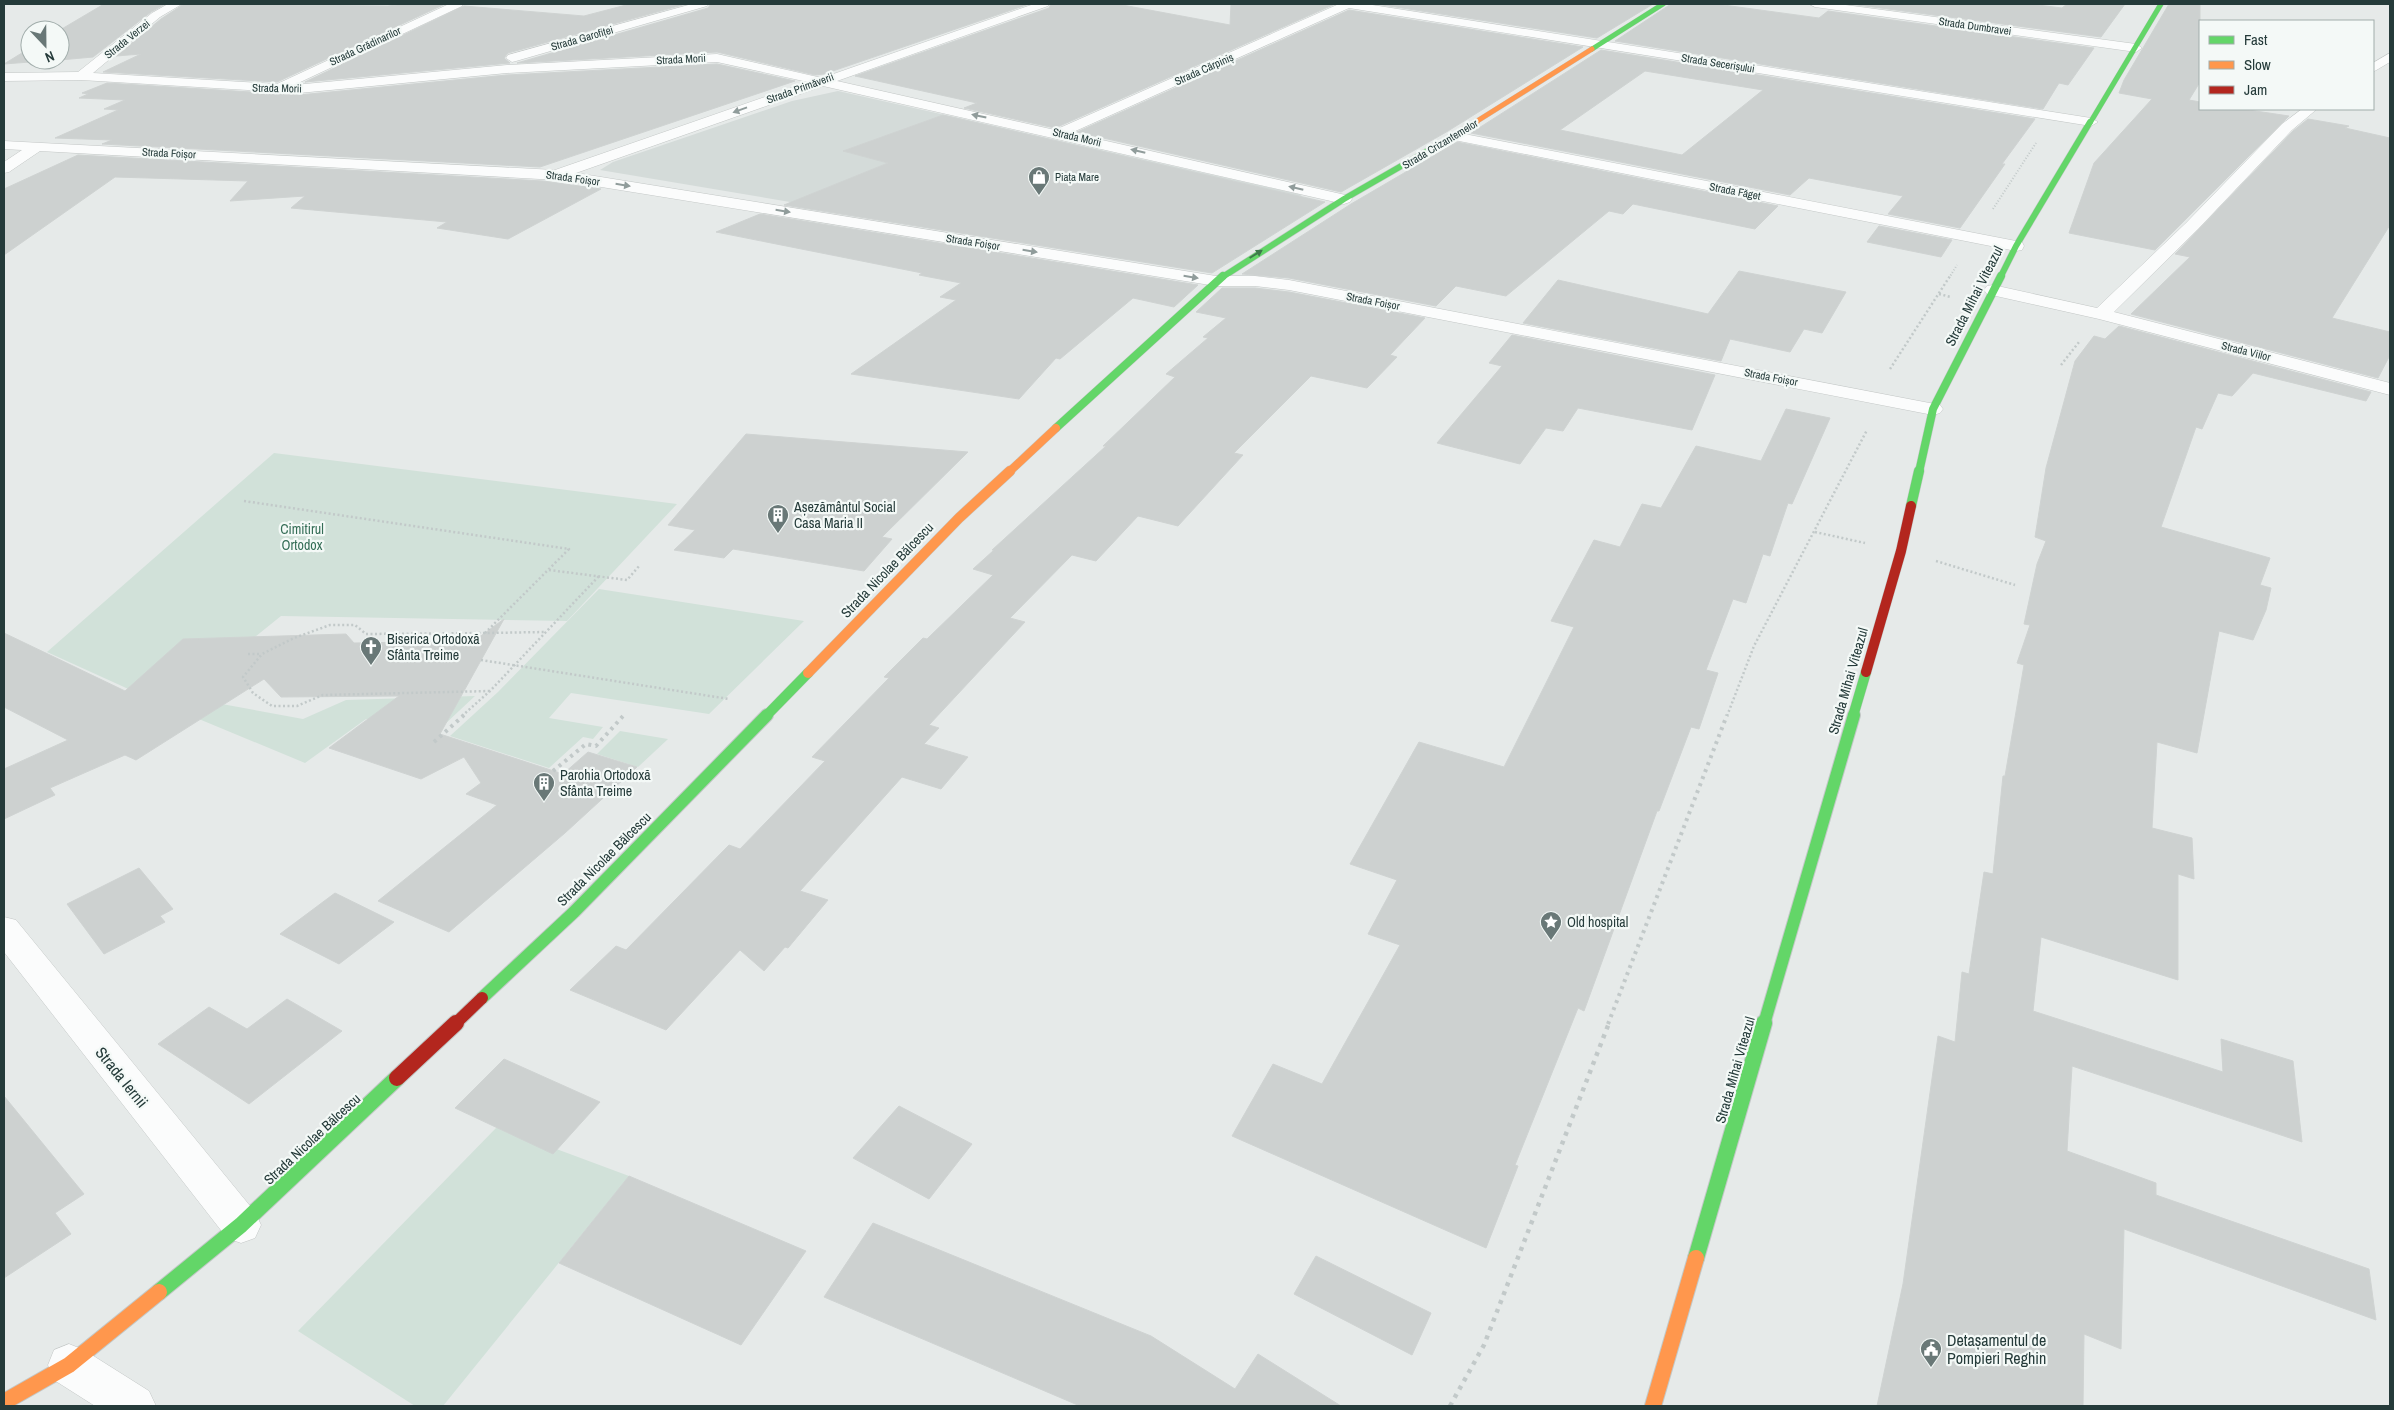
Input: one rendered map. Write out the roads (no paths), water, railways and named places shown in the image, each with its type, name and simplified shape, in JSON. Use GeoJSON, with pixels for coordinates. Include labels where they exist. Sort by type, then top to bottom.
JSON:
{"type":"FeatureCollection","features":[{"type":"Feature","properties":{"kind":"main road","name":"Strada Crizantemelor"},"geometry":{"type":"LineString","coordinates":[[1216,281],[1344,199],[1454,136],[1663,4]]}},
{"type":"Feature","properties":{"kind":"main road","name":"Strada Mihai Viteazul"},"geometry":{"type":"LineString","coordinates":[[1653,1406],[1901,551],[1933,409],[2016,246],[2161,4]]}},
{"type":"Feature","properties":{"kind":"main road","name":"Strada Nicolae Bălcescu"},"geometry":{"type":"LineString","coordinates":[[4,1402],[69,1365],[241,1225],[574,912],[959,518],[1216,281]]}},
{"type":"Feature","properties":{"kind":"street","name":"Strada Verzei"},"geometry":{"type":"LineString","coordinates":[[81,76],[156,15],[176,4]]}},
{"type":"Feature","properties":{"kind":"street","name":"Strada Grădinarilor"},"geometry":{"type":"LineString","coordinates":[[272,89],[458,4]]}},
{"type":"Feature","properties":{"kind":"street","name":"Strada Garofiței"},"geometry":{"type":"LineString","coordinates":[[461,73],[703,4]]}},
{"type":"Feature","properties":{"kind":"street","name":"Strada Primăverii"},"geometry":{"type":"LineString","coordinates":[[558,175],[1044,4]]}},
{"type":"Feature","properties":{"kind":"street","name":"Strada Secerișului"},"geometry":{"type":"LineString","coordinates":[[1347,4],[2091,122]]}},
{"type":"Feature","properties":{"kind":"street","name":"Strada Cărpiniș"},"geometry":{"type":"LineString","coordinates":[[1060,133],[1347,4]]}},
{"type":"Feature","properties":{"kind":"street","name":"Strada Dumbravei"},"geometry":{"type":"LineString","coordinates":[[1815,4],[2136,48]]}},
{"type":"Feature","properties":{"kind":"street"},"geometry":{"type":"LineString","coordinates":[[2374,67],[2390,57]]}},
{"type":"Feature","properties":{"kind":"street","name":"Strada Morii"},"geometry":{"type":"LineString","coordinates":[[4,77],[81,76],[272,89],[350,86],[461,73],[718,58],[819,82],[1060,133],[1344,199]]}},
{"type":"Feature","properties":{"kind":"street"},"geometry":{"type":"LineString","coordinates":[[2101,314],[2192,226],[2287,127],[2309,110]]}},
{"type":"Feature","properties":{"kind":"street","name":"Strada Făget"},"geometry":{"type":"LineString","coordinates":[[1454,136],[2016,246]]}},
{"type":"Feature","properties":{"kind":"street","name":"Strada Foișor"},"geometry":{"type":"LineString","coordinates":[[4,145],[558,175],[1216,281],[1255,281],[1289,285],[1933,409]]}},
{"type":"Feature","properties":{"kind":"street"},"geometry":{"type":"LineString","coordinates":[[4,169],[38,146]]}},
{"type":"Feature","properties":{"kind":"street","name":"Strada Viilor"},"geometry":{"type":"LineString","coordinates":[[1993,290],[2101,314],[2390,388]]}},
{"type":"Feature","properties":{"kind":"street","name":"Strada Iernii"},"geometry":{"type":"LineString","coordinates":[[4,929],[241,1225]]}},
{"type":"Feature","properties":{"kind":"street"},"geometry":{"type":"LineString","coordinates":[[69,1365],[134,1406]]}},
{"type":"Feature","properties":{"kind":"place","name":"Piața Mare"},"geometry":{"type":"Point","coordinates":[1039,196]}},
{"type":"Feature","properties":{"kind":"place","name":"Așezământul Social Casa Maria II"},"geometry":{"type":"Point","coordinates":[778,534]}},
{"type":"Feature","properties":{"kind":"place","name":"Biserica Ortodoxă Sfânta Treime"},"geometry":{"type":"Point","coordinates":[371,666]}},
{"type":"Feature","properties":{"kind":"place","name":"Parohia Ortodoxă Sfânta Treime"},"geometry":{"type":"Point","coordinates":[544,802]}},
{"type":"Feature","properties":{"kind":"place","name":"Old hospital"},"geometry":{"type":"Point","coordinates":[1551,941]}},
{"type":"Feature","properties":{"kind":"place","name":"Detașamentul de Pompieri Reghin"},"geometry":{"type":"Point","coordinates":[1931,1368]}},
{"type":"Feature","properties":{"kind":"park label","name":"Cimitirul Ortodox"},"geometry":{"type":"Point","coordinates":[302,538]}}]}
